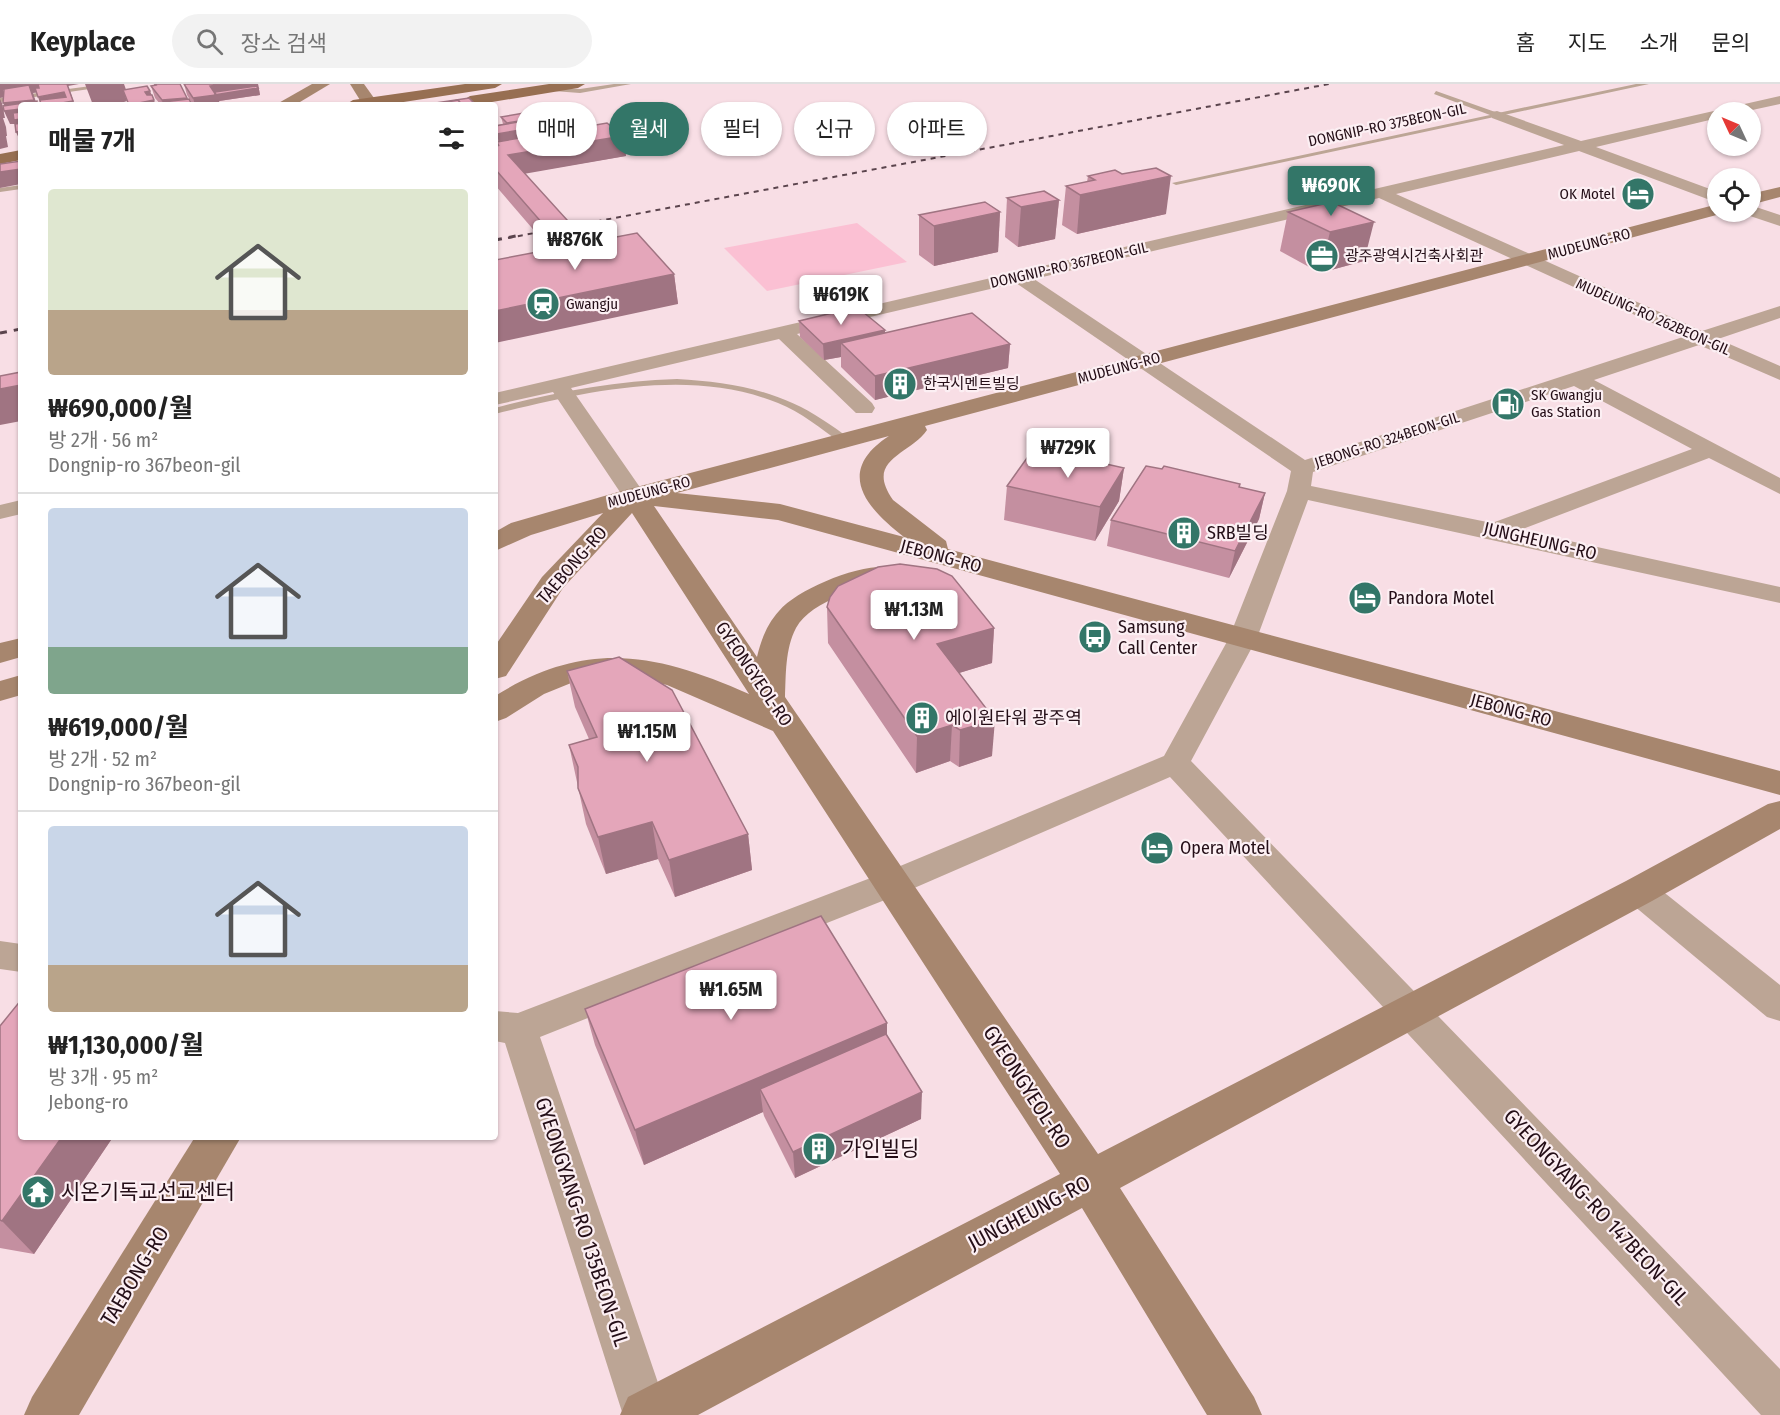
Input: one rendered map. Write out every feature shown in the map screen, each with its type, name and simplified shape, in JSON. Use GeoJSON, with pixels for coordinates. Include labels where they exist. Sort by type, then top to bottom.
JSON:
{"type":"FeatureCollection","features":[{"type":"Feature","properties":{"kind":"main road"},"geometry":{"type":"LineString","coordinates":[[382,102],[495,84]]}},
{"type":"Feature","properties":{"kind":"main road"},"geometry":{"type":"LineString","coordinates":[[461,102],[578,84]]}},
{"type":"Feature","properties":{"kind":"main road"},"geometry":{"type":"LineString","coordinates":[[0,159],[18,156]]}},
{"type":"Feature","properties":{"kind":"main road"},"geometry":{"type":"LineString","coordinates":[[0,173],[18,170]]}},
{"type":"Feature","properties":{"kind":"street"},"geometry":{"type":"LineString","coordinates":[[290,102],[323,84]]}},
{"type":"Feature","properties":{"kind":"street"},"geometry":{"type":"LineString","coordinates":[[357,84],[369,102]]}},
{"type":"Feature","properties":{"kind":"street"},"geometry":{"type":"LineString","coordinates":[[1761,104],[1780,100]]}},
{"type":"Feature","properties":{"kind":"street"},"geometry":{"type":"LineString","coordinates":[[1761,108],[1780,114]]}},
{"type":"Feature","properties":{"kind":"street"},"geometry":{"type":"LineString","coordinates":[[1497,115],[1707,194]]}},
{"type":"Feature","properties":{"kind":"street","name":"DONGNIP-RO 367BEON-GIL"},"geometry":{"type":"LineString","coordinates":[[498,399],[562,389],[782,331],[1707,117]]}},
{"type":"Feature","properties":{"kind":"street","name":"MUDEUNG-RO 262BEON-GIL"},"geometry":{"type":"LineString","coordinates":[[1379,192],[1526,261],[1780,374]]}},
{"type":"Feature","properties":{"kind":"street"},"geometry":{"type":"LineString","coordinates":[[1761,197],[1780,192]]}},
{"type":"Feature","properties":{"kind":"street","name":"MUDEUNG-RO"},"geometry":{"type":"LineString","coordinates":[[508,529],[1707,212]]}},
{"type":"Feature","properties":{"kind":"street"},"geometry":{"type":"LineString","coordinates":[[1761,214],[1780,221]]}},
{"type":"Feature","properties":{"kind":"street"},"geometry":{"type":"LineString","coordinates":[[1018,276],[1142,362],[1301,480]]}},
{"type":"Feature","properties":{"kind":"street","name":"JEBONG-RO 324BEON-GIL"},"geometry":{"type":"LineString","coordinates":[[1243,638],[1301,480],[1575,378],[1780,312]]}},
{"type":"Feature","properties":{"kind":"street"},"geometry":{"type":"LineString","coordinates":[[782,331],[864,408]]}},
{"type":"Feature","properties":{"kind":"street"},"geometry":{"type":"LineString","coordinates":[[1575,378],[1780,487]]}},
{"type":"Feature","properties":{"kind":"street"},"geometry":{"type":"LineString","coordinates":[[562,389],[634,496]]}},
{"type":"Feature","properties":{"kind":"street"},"geometry":{"type":"LineString","coordinates":[[949,412],[889,445],[875,458],[870,472],[874,491],[884,508],[968,563]]}},
{"type":"Feature","properties":{"kind":"street"},"geometry":{"type":"LineString","coordinates":[[1494,531],[1711,450]]}},
{"type":"Feature","properties":{"kind":"street","name":"JUNGHEUNG-RO"},"geometry":{"type":"LineString","coordinates":[[1301,480],[1494,531],[1780,595]]}},
{"type":"Feature","properties":{"kind":"street","name":"JEBONG-RO"},"geometry":{"type":"LineString","coordinates":[[634,496],[780,512],[1780,783]]}},
{"type":"Feature","properties":{"kind":"street","name":"TAEBONG-RO"},"geometry":{"type":"LineString","coordinates":[[498,664],[552,583],[634,496]]}},
{"type":"Feature","properties":{"kind":"street","name":"GYEONGYEOL-RO"},"geometry":{"type":"LineString","coordinates":[[634,496],[1090,1181],[1236,1415]]}},
{"type":"Feature","properties":{"kind":"street"},"geometry":{"type":"LineString","coordinates":[[0,512],[18,508]]}},
{"type":"Feature","properties":{"kind":"street"},"geometry":{"type":"LineString","coordinates":[[498,709],[519,693],[549,678],[573,670],[636,668],[686,679],[778,711],[773,652],[784,622],[812,600],[838,585],[880,575],[968,563]]}},
{"type":"Feature","properties":{"kind":"street"},"geometry":{"type":"LineString","coordinates":[[507,1027],[893,882],[1175,763],[1243,638]]}},
{"type":"Feature","properties":{"kind":"street"},"geometry":{"type":"LineString","coordinates":[[0,653],[18,648]]}},
{"type":"Feature","properties":{"kind":"street"},"geometry":{"type":"LineString","coordinates":[[0,691],[18,686]]}},
{"type":"Feature","properties":{"kind":"street"},"geometry":{"type":"LineString","coordinates":[[1175,763],[1411,1012]]}},
{"type":"Feature","properties":{"kind":"street","name":"JUNGHEUNG-RO"},"geometry":{"type":"LineString","coordinates":[[646,1415],[1639,891],[1780,813]]}},
{"type":"Feature","properties":{"kind":"street"},"geometry":{"type":"LineString","coordinates":[[1639,891],[1780,1006]]}},
{"type":"Feature","properties":{"kind":"street"},"geometry":{"type":"LineString","coordinates":[[0,955],[18,958]]}},
{"type":"Feature","properties":{"kind":"street","name":"GYEONGYANG-RO 147BEON-GIL"},"geometry":{"type":"LineString","coordinates":[[1411,1012],[1780,1402]]}},
{"type":"Feature","properties":{"kind":"street","name":"GYEONGYANG-RO 135BEON-GIL"},"geometry":{"type":"LineString","coordinates":[[507,1027],[646,1415]]}},
{"type":"Feature","properties":{"kind":"street","name":"TAEBONG-RO"},"geometry":{"type":"LineString","coordinates":[[50,1415],[217,1140]]}},
{"type":"Feature","properties":{"kind":"lane"},"geometry":{"type":"LineString","coordinates":[[0,100],[82,93],[121,84]]}},
{"type":"Feature","properties":{"kind":"lane"},"geometry":{"type":"LineString","coordinates":[[540,90],[580,91],[628,84]]}},
{"type":"Feature","properties":{"kind":"lane","name":"DONGNIP-RO 375BEON-GIL"},"geometry":{"type":"LineString","coordinates":[[1176,183],[1646,84]]}},
{"type":"Feature","properties":{"kind":"lane","name":"DONGNIP-RO 375BEON-GIL"},"geometry":{"type":"LineString","coordinates":[[1436,93],[1497,115]]}},
{"type":"Feature","properties":{"kind":"lane"},"geometry":{"type":"LineString","coordinates":[[0,190],[18,187]]}},
{"type":"Feature","properties":{"kind":"lane"},"geometry":{"type":"LineString","coordinates":[[498,410],[562,389],[627,384],[736,387],[782,402],[816,420],[844,440]]}},
{"type":"Feature","properties":{"kind":"shaded area"},"geometry":{"type":"Polygon","coordinates":[[[857,223],[907,262],[767,291],[724,248],[857,223]]]}},
{"type":"Feature","properties":{"kind":"building"},"geometry":{"type":"Polygon","coordinates":[[[38,84],[67,84],[73,101],[40,102],[40,100],[66,97],[64,92],[38,97],[35,88],[39,88],[38,84]]]}},
{"type":"Feature","properties":{"kind":"building"},"geometry":{"type":"Polygon","coordinates":[[[180,84],[187,98],[162,100],[151,86],[180,84]]]}},
{"type":"Feature","properties":{"kind":"building"},"geometry":{"type":"Polygon","coordinates":[[[184,84],[224,84],[210,86],[216,95],[193,98],[184,84]]]}},
{"type":"Feature","properties":{"kind":"building"},"geometry":{"type":"Polygon","coordinates":[[[29,85],[34,100],[3,103],[4,89],[29,85]]]}},
{"type":"Feature","properties":{"kind":"building"},"geometry":{"type":"Polygon","coordinates":[[[147,86],[150,91],[145,92],[147,95],[152,95],[154,100],[128,102],[123,90],[147,86]]]}},
{"type":"Feature","properties":{"kind":"building"},"geometry":{"type":"Polygon","coordinates":[[[256,86],[258,88],[216,95],[215,92],[256,86]]]}},
{"type":"Feature","properties":{"kind":"building"},"geometry":{"type":"Polygon","coordinates":[[[469,98],[473,102],[458,100],[442,102],[469,98]]]}},
{"type":"Feature","properties":{"kind":"building"},"geometry":{"type":"Polygon","coordinates":[[[189,99],[190,102],[163,102],[189,99]]]}},
{"type":"Feature","properties":{"kind":"building"},"geometry":{"type":"Polygon","coordinates":[[[18,104],[18,109],[4,111],[3,106],[18,104]]]}},
{"type":"Feature","properties":{"kind":"building"},"geometry":{"type":"Polygon","coordinates":[[[18,112],[18,119],[14,120],[13,113],[18,112]]]}},
{"type":"Feature","properties":{"kind":"building"},"geometry":{"type":"Polygon","coordinates":[[[516,114],[516,122],[507,123],[501,117],[516,114]]]}},
{"type":"Feature","properties":{"kind":"building"},"geometry":{"type":"Polygon","coordinates":[[[516,122],[516,131],[498,134],[498,125],[516,122]]]}},
{"type":"Feature","properties":{"kind":"building"},"geometry":{"type":"Polygon","coordinates":[[[597,125],[609,125],[609,138],[597,140],[597,125]]]}},
{"type":"Feature","properties":{"kind":"building"},"geometry":{"type":"Polygon","coordinates":[[[516,139],[516,154],[508,155],[587,242],[563,247],[498,172],[498,142],[516,139]]]}},
{"type":"Feature","properties":{"kind":"building"},"geometry":{"type":"Polygon","coordinates":[[[18,161],[18,169],[0,172],[0,164],[18,161]]]}},
{"type":"Feature","properties":{"kind":"building"},"geometry":{"type":"Polygon","coordinates":[[[1156,168],[1171,176],[1080,195],[1066,186],[1095,180],[1088,176],[1115,170],[1122,174],[1156,168]]]}},
{"type":"Feature","properties":{"kind":"building"},"geometry":{"type":"Polygon","coordinates":[[[1044,191],[1059,200],[1021,207],[1007,198],[1044,191]]]}},
{"type":"Feature","properties":{"kind":"building"},"geometry":{"type":"Polygon","coordinates":[[[985,202],[1000,212],[934,226],[919,215],[985,202]]]}},
{"type":"Feature","properties":{"kind":"building"},"geometry":{"type":"Polygon","coordinates":[[[1332,202],[1374,222],[1330,232],[1288,212],[1332,202]]]}},
{"type":"Feature","properties":{"kind":"building"},"geometry":{"type":"Polygon","coordinates":[[[637,233],[674,274],[498,310],[498,259],[637,233]]]}},
{"type":"Feature","properties":{"kind":"building"},"geometry":{"type":"Polygon","coordinates":[[[857,307],[885,330],[823,344],[799,321],[857,307]]]}},
{"type":"Feature","properties":{"kind":"building"},"geometry":{"type":"Polygon","coordinates":[[[972,313],[1010,344],[875,376],[841,343],[972,313]]]}},
{"type":"Feature","properties":{"kind":"building"},"geometry":{"type":"Polygon","coordinates":[[[18,373],[18,386],[0,389],[0,376],[18,373]]]}},
{"type":"Feature","properties":{"kind":"building"},"geometry":{"type":"Polygon","coordinates":[[[1066,455],[1124,468],[1100,507],[1007,486],[1027,458],[1064,459],[1066,455]]]}},
{"type":"Feature","properties":{"kind":"building"},"geometry":{"type":"Polygon","coordinates":[[[1146,466],[1162,469],[1164,466],[1240,484],[1239,487],[1265,493],[1235,551],[1111,520],[1146,466]]]}},
{"type":"Feature","properties":{"kind":"building","name":"에이원타워 광주역"},"geometry":{"type":"Polygon","coordinates":[[[900,564],[937,569],[952,576],[994,628],[937,644],[995,720],[960,730],[952,725],[917,736],[827,607],[830,597],[838,586],[878,567],[900,564]]]}},
{"type":"Feature","properties":{"kind":"building"},"geometry":{"type":"Polygon","coordinates":[[[619,657],[672,690],[748,834],[669,860],[652,822],[598,837],[578,788],[578,767],[569,745],[597,737],[567,671],[619,657]]]}},
{"type":"Feature","properties":{"kind":"building"},"geometry":{"type":"Polygon","coordinates":[[[821,916],[887,1023],[635,1130],[585,1009],[821,916]]]}},
{"type":"Feature","properties":{"kind":"building"},"geometry":{"type":"Polygon","coordinates":[[[18,1004],[18,1140],[60,1140],[2,1221],[0,1220],[0,1026],[18,1004]]]}},
{"type":"Feature","properties":{"kind":"building"},"geometry":{"type":"Polygon","coordinates":[[[886,1034],[922,1092],[793,1152],[760,1089],[886,1034]]]}},
{"type":"Feature","properties":{"kind":"railway"},"geometry":{"type":"LineString","coordinates":[[508,238],[1329,84]]}},
{"type":"Feature","properties":{"kind":"railway"},"geometry":{"type":"LineString","coordinates":[[498,239],[516,236]]}},
{"type":"Feature","properties":{"kind":"railway"},"geometry":{"type":"LineString","coordinates":[[0,333],[18,330]]}},
{"type":"Feature","properties":{"kind":"place","name":"OK Motel"},"geometry":{"type":"Point","coordinates":[1638,194]}},
{"type":"Feature","properties":{"kind":"place","name":"광주광역시건축사회관"},"geometry":{"type":"Point","coordinates":[1322,256]}},
{"type":"Feature","properties":{"kind":"place","name":"Gwangju"},"geometry":{"type":"Point","coordinates":[543,304]}},
{"type":"Feature","properties":{"kind":"place","name":"한국시멘트빌딩"},"geometry":{"type":"Point","coordinates":[900,384]}},
{"type":"Feature","properties":{"kind":"place","name":"SK Gwangju Gas Station"},"geometry":{"type":"Point","coordinates":[1508,404]}},
{"type":"Feature","properties":{"kind":"place","name":"SRB빌딩"},"geometry":{"type":"Point","coordinates":[1184,533]}},
{"type":"Feature","properties":{"kind":"place","name":"Pandora Motel"},"geometry":{"type":"Point","coordinates":[1365,598]}},
{"type":"Feature","properties":{"kind":"place","name":"Samsung Call Center"},"geometry":{"type":"Point","coordinates":[1095,637]}},
{"type":"Feature","properties":{"kind":"place","name":"에이원타워 광주역"},"geometry":{"type":"Point","coordinates":[922,718]}},
{"type":"Feature","properties":{"kind":"place","name":"Opera Motel"},"geometry":{"type":"Point","coordinates":[1157,848]}},
{"type":"Feature","properties":{"kind":"place","name":"가인빌딩"},"geometry":{"type":"Point","coordinates":[819,1149]}},
{"type":"Feature","properties":{"kind":"place","name":"시온기독교선교센터"},"geometry":{"type":"Point","coordinates":[38,1192]}}]}
